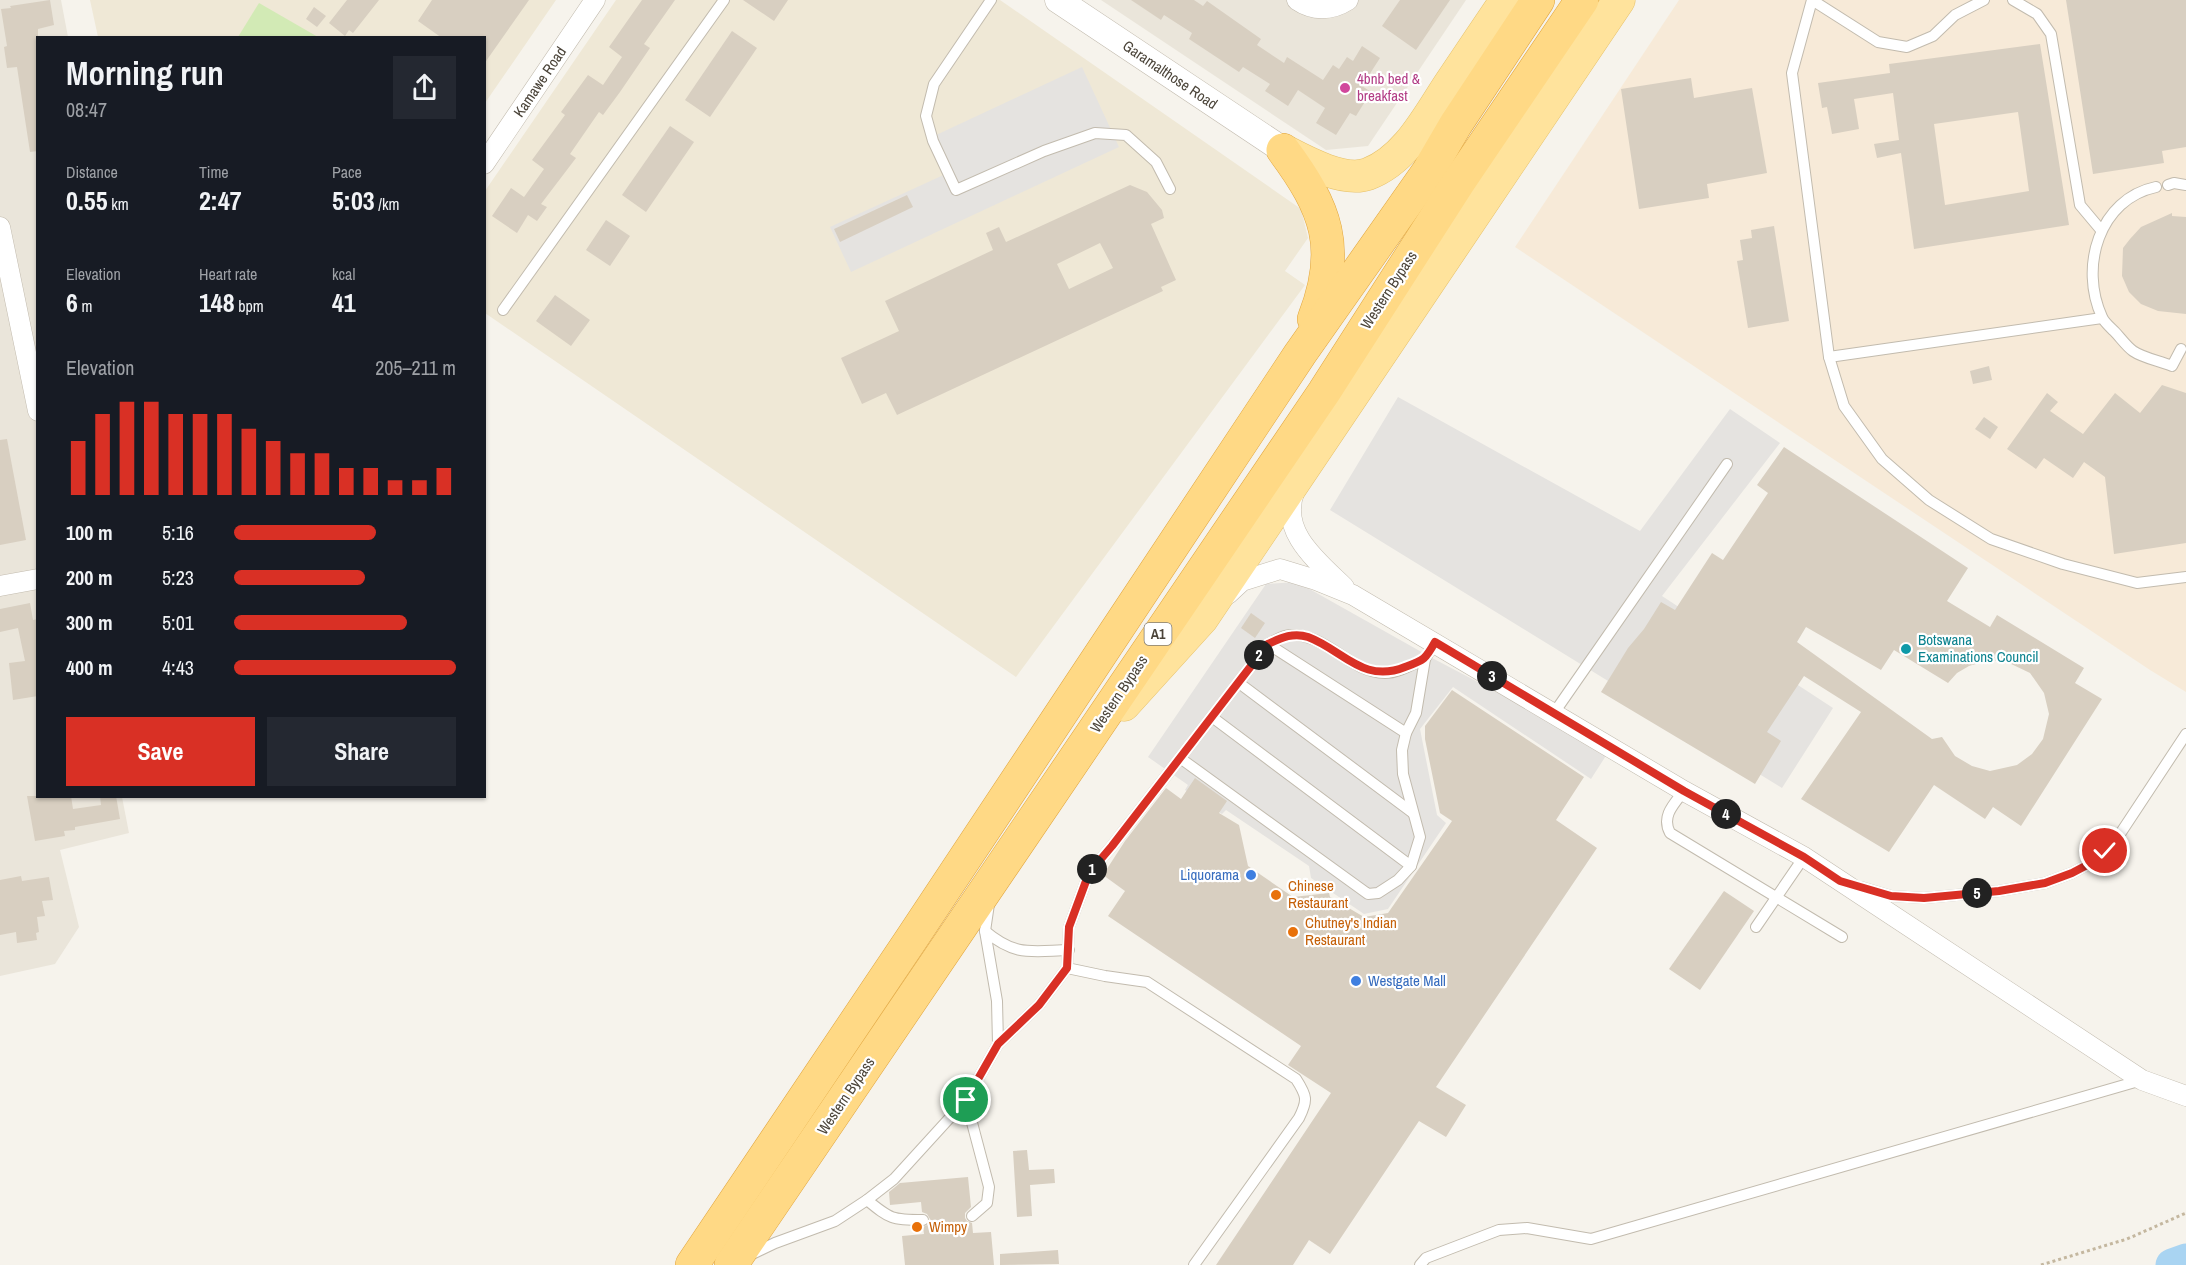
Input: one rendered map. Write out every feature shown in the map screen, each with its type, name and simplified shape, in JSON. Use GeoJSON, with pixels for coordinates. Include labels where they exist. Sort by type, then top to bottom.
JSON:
{"type":"FeatureCollection","features":[{"type":"Feature","properties":{"kind":"highway","name":"A1"},"geometry":{"type":"LineString","coordinates":[[692,1265],[930,912],[1300,354],[1428,172],[1456,124],[1538,0]]}},
{"type":"Feature","properties":{"kind":"highway","name":"Western Bypass"},"geometry":{"type":"LineString","coordinates":[[731,1265],[998,875],[1178,604],[1324,393],[1458,183],[1582,0]]}},
{"type":"Feature","properties":{"kind":"highway"},"geometry":{"type":"LineString","coordinates":[[1283,150],[1306,182],[1322,216],[1328,243],[1326,277],[1319,307],[1300,354]]}},
{"type":"Feature","properties":{"kind":"main road"},"geometry":{"type":"LineString","coordinates":[[1283,150],[1312,165],[1340,175],[1367,175],[1391,160],[1411,140],[1506,0]]}},
{"type":"Feature","properties":{"kind":"main road"},"geometry":{"type":"LineString","coordinates":[[1456,124],[1515,0]]}},
{"type":"Feature","properties":{"kind":"main road"},"geometry":{"type":"LineString","coordinates":[[1077,757],[1202,619],[1619,0]]}},
{"type":"Feature","properties":{"kind":"street","name":"Kamawe Road"},"geometry":{"type":"LineString","coordinates":[[486,161],[595,0]]}},
{"type":"Feature","properties":{"kind":"street","name":"Garamalthose Road"},"geometry":{"type":"LineString","coordinates":[[1058,0],[1283,150]]}},
{"type":"Feature","properties":{"kind":"street"},"geometry":{"type":"LineString","coordinates":[[1297,0],[1316,9],[1340,5],[1348,0]]}},
{"type":"Feature","properties":{"kind":"street"},"geometry":{"type":"LineString","coordinates":[[0,226],[36,401]]}},
{"type":"Feature","properties":{"kind":"street"},"geometry":{"type":"LineString","coordinates":[[1303,470],[1290,502],[1293,528],[1305,547],[1353,595]]}},
{"type":"Feature","properties":{"kind":"street"},"geometry":{"type":"LineString","coordinates":[[1202,619],[1242,581],[1280,569],[1353,595],[1684,791],[1804,857],[2142,1080],[2186,1096]]}},
{"type":"Feature","properties":{"kind":"street"},"geometry":{"type":"LineString","coordinates":[[0,586],[36,579]]}},
{"type":"Feature","properties":{"kind":"lane"},"geometry":{"type":"LineString","coordinates":[[503,310],[724,0]]}},
{"type":"Feature","properties":{"kind":"lane"},"geometry":{"type":"LineString","coordinates":[[991,0],[934,84],[926,116],[933,141],[956,190],[1044,151],[1095,133],[1126,135],[1156,162],[1170,189]]}},
{"type":"Feature","properties":{"kind":"lane"},"geometry":{"type":"LineString","coordinates":[[1984,0],[1955,15],[1933,36],[1907,47],[1878,42],[1812,0],[1792,73],[1829,357],[1844,405],[1882,459],[1929,500],[1991,539],[2063,564],[2137,584],[2186,577]]}},
{"type":"Feature","properties":{"kind":"lane"},"geometry":{"type":"LineString","coordinates":[[2013,0],[2037,14],[2051,34],[2080,205],[2101,230]]}},
{"type":"Feature","properties":{"kind":"lane"},"geometry":{"type":"LineString","coordinates":[[2168,185],[2174,183],[2186,185]]}},
{"type":"Feature","properties":{"kind":"lane"},"geometry":{"type":"LineString","coordinates":[[2156,187],[2141,190],[2126,199],[2114,211],[2101,230],[2095,258],[2093,284],[2102,318],[2134,351],[2172,366],[2181,349]]}},
{"type":"Feature","properties":{"kind":"lane"},"geometry":{"type":"LineString","coordinates":[[1829,357],[2102,318]]}},
{"type":"Feature","properties":{"kind":"lane"},"geometry":{"type":"LineString","coordinates":[[1554,713],[1727,464]]}},
{"type":"Feature","properties":{"kind":"lane"},"geometry":{"type":"LineString","coordinates":[[731,1265],[774,1243],[835,1221],[867,1200],[894,1179],[966,1100],[998,1044],[1039,1005],[1067,968],[1069,927],[1089,873],[1268,644],[1288,635],[1307,636],[1358,667],[1383,673],[1393,672],[1425,659]]}},
{"type":"Feature","properties":{"kind":"lane"},"geometry":{"type":"LineString","coordinates":[[1180,758],[1368,894],[1378,893],[1398,880],[1411,866],[1420,837],[1403,774],[1402,750],[1406,733],[1416,713],[1425,659],[1435,642]]}},
{"type":"Feature","properties":{"kind":"lane"},"geometry":{"type":"LineString","coordinates":[[1268,644],[1406,733]]}},
{"type":"Feature","properties":{"kind":"lane"},"geometry":{"type":"LineString","coordinates":[[1239,683],[1413,813]]}},
{"type":"Feature","properties":{"kind":"lane"},"geometry":{"type":"LineString","coordinates":[[1212,717],[1411,866]]}},
{"type":"Feature","properties":{"kind":"lane"},"geometry":{"type":"LineString","coordinates":[[1840,881],[1891,896],[1924,898],[1999,891],[2045,883],[2072,873],[2089,864],[2120,834],[2186,734]]}},
{"type":"Feature","properties":{"kind":"lane"},"geometry":{"type":"LineString","coordinates":[[1684,791],[1667,815],[1666,826],[1670,832],[1842,937]]}},
{"type":"Feature","properties":{"kind":"lane"},"geometry":{"type":"LineString","coordinates":[[1756,927],[1804,857]]}},
{"type":"Feature","properties":{"kind":"lane"},"geometry":{"type":"LineString","coordinates":[[998,875],[989,903],[986,932],[997,1001],[998,1044]]}},
{"type":"Feature","properties":{"kind":"lane"},"geometry":{"type":"LineString","coordinates":[[986,932],[1003,945],[1021,951],[1068,950]]}},
{"type":"Feature","properties":{"kind":"lane"},"geometry":{"type":"LineString","coordinates":[[1067,968],[1147,982],[1296,1079],[1305,1093],[1306,1105],[1299,1118],[1194,1265]]}},
{"type":"Feature","properties":{"kind":"lane"},"geometry":{"type":"LineString","coordinates":[[1420,1265],[1426,1258],[1499,1230],[1527,1228],[1591,1239],[2142,1080]]}},
{"type":"Feature","properties":{"kind":"lane"},"geometry":{"type":"LineString","coordinates":[[966,1100],[989,1187],[987,1203],[972,1216]]}},
{"type":"Feature","properties":{"kind":"lane"},"geometry":{"type":"LineString","coordinates":[[867,1200],[889,1218],[923,1220]]}},
{"type":"Feature","properties":{"kind":"path"},"geometry":{"type":"LineString","coordinates":[[2041,1265],[2127,1239],[2186,1213]]}},
{"type":"Feature","properties":{"kind":"shaded area"},"geometry":{"type":"Polygon","coordinates":[[[0,0],[61,0],[68,36],[36,36],[36,798],[122,798],[129,833],[60,850],[79,927],[55,964],[0,976],[0,0]]]}},
{"type":"Feature","properties":{"kind":"shaded area"},"geometry":{"type":"Polygon","coordinates":[[[90,0],[556,0],[486,102],[486,36],[98,36],[90,0]]]}},
{"type":"Feature","properties":{"kind":"shaded area"},"geometry":{"type":"Polygon","coordinates":[[[616,0],[1000,0],[1301,209],[1308,238],[1285,271],[1305,285],[1016,677],[486,314],[486,190],[616,0]]]}},
{"type":"Feature","properties":{"kind":"shaded area"},"geometry":{"type":"Polygon","coordinates":[[[1101,0],[1466,0],[1368,146],[1326,150],[1101,0]]]}},
{"type":"Feature","properties":{"kind":"shaded area"},"geometry":{"type":"Polygon","coordinates":[[[1679,0],[2186,0],[2186,692],[1515,247],[1679,0]]]}},
{"type":"Feature","properties":{"kind":"shaded area"},"geometry":{"type":"Polygon","coordinates":[[[1082,67],[1119,147],[851,272],[830,227],[950,172],[934,136],[1082,67]]]}},
{"type":"Feature","properties":{"kind":"shaded area"},"geometry":{"type":"Polygon","coordinates":[[[1398,397],[1640,531],[1730,409],[1780,443],[1662,596],[1833,708],[1782,788],[1330,510],[1398,397]]]}},
{"type":"Feature","properties":{"kind":"shaded area"},"geometry":{"type":"Polygon","coordinates":[[[1297,582],[1434,659],[1609,751],[1591,779],[1453,687],[1420,729],[1437,815],[1446,823],[1388,909],[1364,914],[1311,878],[1309,866],[1226,810],[1222,814],[1185,790],[1188,785],[1148,757],[1266,584],[1297,582]]]}},
{"type":"Feature","properties":{"kind":"green space"},"geometry":{"type":"Polygon","coordinates":[[[259,3],[316,36],[239,36],[259,3]]]}},
{"type":"Feature","properties":{"kind":"building"},"geometry":{"type":"Polygon","coordinates":[[[50,0],[54,25],[38,29],[38,36],[36,36],[36,151],[30,152],[17,67],[7,68],[4,47],[7,46],[1,9],[11,8],[10,6],[50,0]]]}},
{"type":"Feature","properties":{"kind":"building"},"geometry":{"type":"Polygon","coordinates":[[[347,0],[379,0],[353,33],[349,30],[345,36],[329,23],[347,0]]]}},
{"type":"Feature","properties":{"kind":"building"},"geometry":{"type":"Polygon","coordinates":[[[432,0],[529,0],[486,61],[486,36],[439,36],[418,21],[432,0]]]}},
{"type":"Feature","properties":{"kind":"building"},"geometry":{"type":"Polygon","coordinates":[[[642,0],[675,0],[644,44],[650,48],[620,92],[603,115],[599,112],[570,154],[576,158],[541,204],[547,207],[537,221],[528,215],[517,233],[492,216],[511,188],[524,197],[544,169],[532,160],[565,115],[561,112],[588,75],[603,85],[622,57],[609,47],[642,0]]]}},
{"type":"Feature","properties":{"kind":"building"},"geometry":{"type":"Polygon","coordinates":[[[743,0],[788,0],[774,21],[743,0]]]}},
{"type":"Feature","properties":{"kind":"building"},"geometry":{"type":"Polygon","coordinates":[[[1131,0],[1194,0],[1203,6],[1207,1],[1261,39],[1257,45],[1284,63],[1287,57],[1323,80],[1333,65],[1339,69],[1347,57],[1353,61],[1362,46],[1380,58],[1362,86],[1371,92],[1356,116],[1350,113],[1336,135],[1316,123],[1325,108],[1298,90],[1288,106],[1265,91],[1270,84],[1243,67],[1239,72],[1189,39],[1192,33],[1164,15],[1161,20],[1131,0]]]}},
{"type":"Feature","properties":{"kind":"building"},"geometry":{"type":"Polygon","coordinates":[[[1400,0],[1450,0],[1416,50],[1382,26],[1400,0]]]}},
{"type":"Feature","properties":{"kind":"building"},"geometry":{"type":"Polygon","coordinates":[[[2066,0],[2186,0],[2186,147],[2162,151],[2164,163],[2093,174],[2066,0]]]}},
{"type":"Feature","properties":{"kind":"building"},"geometry":{"type":"Polygon","coordinates":[[[314,7],[326,16],[317,27],[306,19],[314,7]]]}},
{"type":"Feature","properties":{"kind":"building"},"geometry":{"type":"Polygon","coordinates":[[[732,31],[757,48],[710,117],[685,100],[732,31]]]}},
{"type":"Feature","properties":{"kind":"building"},"geometry":{"type":"Polygon","coordinates":[[[2040,44],[2069,225],[1914,249],[1901,153],[1877,158],[1874,144],[1899,140],[1893,93],[1854,99],[1859,129],[1832,134],[1827,107],[1822,108],[1818,83],[1890,73],[1889,64],[2040,44]],[[2018,112],[1934,124],[1945,205],[2029,191],[2018,112]]]}},
{"type":"Feature","properties":{"kind":"building"},"geometry":{"type":"Polygon","coordinates":[[[1691,78],[1694,98],[1752,88],[1767,173],[1707,184],[1709,198],[1639,209],[1621,89],[1691,78]]]}},
{"type":"Feature","properties":{"kind":"building"},"geometry":{"type":"Polygon","coordinates":[[[670,126],[694,142],[646,212],[622,195],[670,126]]]}},
{"type":"Feature","properties":{"kind":"building"},"geometry":{"type":"Polygon","coordinates":[[[1130,185],[1147,192],[1162,210],[1164,218],[1151,224],[1176,280],[1161,287],[1163,291],[897,415],[886,393],[862,404],[841,358],[899,331],[885,301],[993,250],[986,233],[999,227],[1006,242],[1130,185]],[[1100,243],[1057,264],[1069,289],[1113,268],[1100,243]]]}},
{"type":"Feature","properties":{"kind":"building"},"geometry":{"type":"Polygon","coordinates":[[[907,195],[913,207],[840,242],[834,229],[907,195]]]}},
{"type":"Feature","properties":{"kind":"building"},"geometry":{"type":"Polygon","coordinates":[[[2172,213],[2172,216],[2186,217],[2186,314],[2158,311],[2141,304],[2129,292],[2122,276],[2123,248],[2130,239],[2141,227],[2172,213]]]}},
{"type":"Feature","properties":{"kind":"building"},"geometry":{"type":"Polygon","coordinates":[[[606,220],[630,236],[610,266],[586,250],[606,220]]]}},
{"type":"Feature","properties":{"kind":"building"},"geometry":{"type":"Polygon","coordinates":[[[1774,226],[1789,321],[1748,328],[1737,261],[1743,260],[1740,240],[1752,238],[1751,230],[1774,226]]]}},
{"type":"Feature","properties":{"kind":"building"},"geometry":{"type":"Polygon","coordinates":[[[555,295],[590,320],[571,346],[536,321],[555,295]]]}},
{"type":"Feature","properties":{"kind":"building"},"geometry":{"type":"Polygon","coordinates":[[[1989,366],[1992,380],[1973,384],[1970,371],[1989,366]]]}},
{"type":"Feature","properties":{"kind":"building"},"geometry":{"type":"Polygon","coordinates":[[[2162,385],[2186,393],[2186,543],[2114,554],[2105,477],[2084,462],[2073,478],[2044,458],[2036,469],[2007,449],[2047,393],[2058,402],[2050,411],[2083,434],[2115,393],[2140,413],[2162,385]]]}},
{"type":"Feature","properties":{"kind":"building"},"geometry":{"type":"Polygon","coordinates":[[[1984,417],[1998,427],[1990,439],[1975,429],[1984,417]]]}},
{"type":"Feature","properties":{"kind":"building"},"geometry":{"type":"Polygon","coordinates":[[[7,439],[26,540],[0,545],[0,440],[7,439]]]}},
{"type":"Feature","properties":{"kind":"building","name":"Botswana Examinations Council"},"geometry":{"type":"Polygon","coordinates":[[[1784,447],[1968,568],[1947,601],[1990,627],[1997,615],[2084,668],[2075,683],[2102,699],[2021,826],[1993,807],[1985,819],[1934,785],[1889,852],[1801,799],[1861,712],[1804,676],[1767,732],[1781,741],[1755,784],[1601,692],[1628,648],[1644,629],[1661,602],[1675,610],[1712,553],[1723,560],[1768,493],[1757,485],[1784,447]],[[1806,627],[1797,642],[1932,739],[1942,737],[1955,756],[1972,766],[1990,771],[2017,765],[2032,754],[2043,739],[2049,714],[2044,693],[2030,673],[2007,662],[1989,660],[1969,666],[1957,673],[1948,683],[1894,650],[1881,670],[1806,627]]]}},
{"type":"Feature","properties":{"kind":"building"},"geometry":{"type":"Polygon","coordinates":[[[30,603],[33,620],[36,619],[36,696],[13,700],[9,663],[25,661],[18,628],[0,632],[0,609],[30,603]]]}},
{"type":"Feature","properties":{"kind":"building"},"geometry":{"type":"Polygon","coordinates":[[[1251,613],[1265,623],[1255,638],[1241,628],[1251,613]]]}},
{"type":"Feature","properties":{"kind":"building","name":"Westgate Mall"},"geometry":{"type":"Polygon","coordinates":[[[1452,690],[1584,777],[1556,820],[1597,848],[1436,1087],[1466,1105],[1446,1137],[1419,1121],[1330,1254],[1309,1240],[1293,1265],[1216,1265],[1331,1093],[1288,1065],[1301,1046],[1108,916],[1125,891],[1103,875],[1125,841],[1166,788],[1181,799],[1195,778],[1227,801],[1219,813],[1239,825],[1248,866],[1293,897],[1329,893],[1330,897],[1364,917],[1388,913],[1452,821],[1440,813],[1425,739],[1425,726],[1452,690]]]}},
{"type":"Feature","properties":{"kind":"building"},"geometry":{"type":"Polygon","coordinates":[[[27,796],[71,798],[73,809],[101,805],[100,798],[116,798],[120,819],[75,827],[75,830],[64,831],[65,836],[35,841],[27,796]]]}},
{"type":"Feature","properties":{"kind":"building"},"geometry":{"type":"Polygon","coordinates":[[[21,876],[22,881],[49,877],[53,900],[42,901],[45,916],[37,917],[39,932],[36,933],[37,940],[17,943],[16,932],[0,935],[0,880],[21,876]]]}},
{"type":"Feature","properties":{"kind":"building"},"geometry":{"type":"Polygon","coordinates":[[[1724,891],[1754,911],[1700,990],[1669,969],[1724,891]]]}},
{"type":"Feature","properties":{"kind":"building"},"geometry":{"type":"Polygon","coordinates":[[[1027,1150],[1029,1170],[1054,1169],[1055,1183],[1030,1185],[1032,1216],[1017,1217],[1013,1151],[1027,1150]]]}},
{"type":"Feature","properties":{"kind":"building"},"geometry":{"type":"Polygon","coordinates":[[[968,1177],[971,1207],[965,1213],[965,1218],[972,1223],[973,1233],[991,1232],[994,1265],[905,1265],[902,1236],[924,1234],[923,1227],[929,1224],[930,1219],[922,1212],[921,1202],[890,1205],[889,1192],[900,1183],[968,1177]]]}},
{"type":"Feature","properties":{"kind":"building"},"geometry":{"type":"Polygon","coordinates":[[[1058,1250],[1059,1264],[1000,1265],[1000,1254],[1058,1250]]]}},
{"type":"Feature","properties":{"kind":"waterway"},"geometry":{"type":"LineString","coordinates":[[2172,1265],[2186,1260]]}},
{"type":"Feature","properties":{"kind":"place","name":"4bnb bed & breakfast"},"geometry":{"type":"Point","coordinates":[1345,88]}},
{"type":"Feature","properties":{"kind":"place","name":"Botswana Examinations Council"},"geometry":{"type":"Point","coordinates":[1906,649]}},
{"type":"Feature","properties":{"kind":"place","name":"Liquorama"},"geometry":{"type":"Point","coordinates":[1251,875]}},
{"type":"Feature","properties":{"kind":"place","name":"Chinese Restaurant"},"geometry":{"type":"Point","coordinates":[1276,895]}},
{"type":"Feature","properties":{"kind":"place","name":"Chutney's Indian Restaurant"},"geometry":{"type":"Point","coordinates":[1293,932]}},
{"type":"Feature","properties":{"kind":"place","name":"Westgate Mall"},"geometry":{"type":"Point","coordinates":[1356,981]}},
{"type":"Feature","properties":{"kind":"place","name":"Wimpy"},"geometry":{"type":"Point","coordinates":[917,1227]}},
{"type":"Feature","properties":{"kind":"route"},"geometry":{"type":"LineString","coordinates":[[966,1100],[998,1044],[1039,1005],[1067,968],[1069,927],[1089,873],[1268,644],[1288,635],[1307,636],[1358,667],[1383,673],[1393,672],[1425,659],[1435,642],[1684,791],[1804,857],[1840,881],[1891,896],[1924,898],[1999,891],[2045,883],[2089,864],[2105,851]]}}]}
